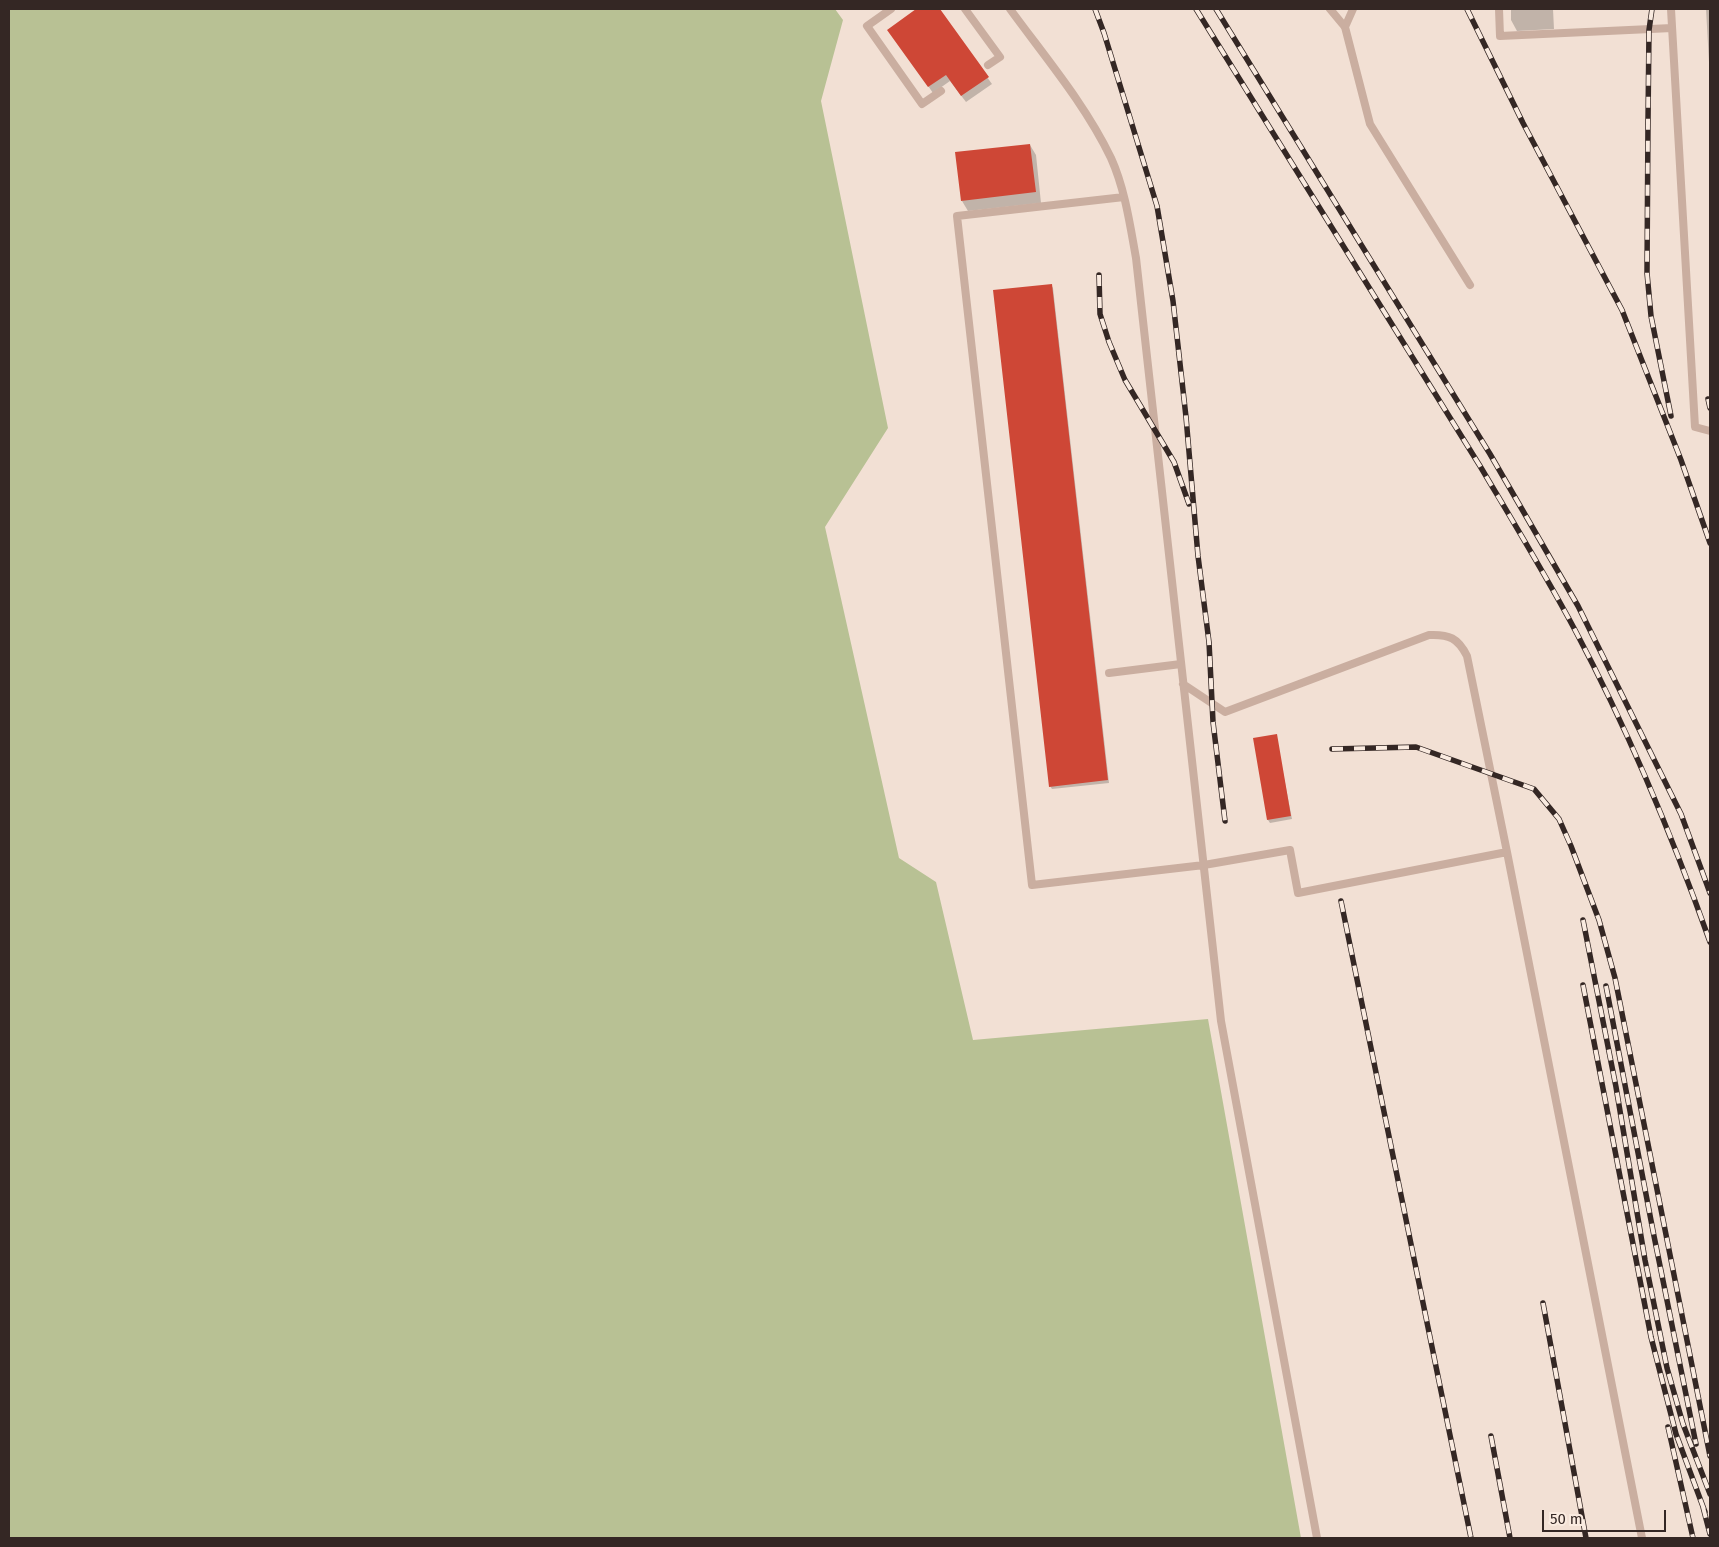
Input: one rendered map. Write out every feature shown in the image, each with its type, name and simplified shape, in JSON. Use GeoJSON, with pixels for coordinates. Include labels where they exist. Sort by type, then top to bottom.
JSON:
{"type":"FeatureCollection","features":[{"type":"Feature","properties":{"kind":"lane"},"geometry":{"type":"LineString","coordinates":[[891,9],[867,26],[922,104],[941,91]]}},
{"type":"Feature","properties":{"kind":"lane"},"geometry":{"type":"LineString","coordinates":[[965,9],[1000,57],[988,65]]}},
{"type":"Feature","properties":{"kind":"lane"},"geometry":{"type":"LineString","coordinates":[[1010,9],[1086,114],[1111,159],[1124,197],[1136,258],[1221,1021],[1316,1538]]}},
{"type":"Feature","properties":{"kind":"lane"},"geometry":{"type":"LineString","coordinates":[[1330,9],[1345,27],[1370,124],[1470,285]]}},
{"type":"Feature","properties":{"kind":"lane"},"geometry":{"type":"LineString","coordinates":[[1345,27],[1353,9]]}},
{"type":"Feature","properties":{"kind":"lane"},"geometry":{"type":"LineString","coordinates":[[1500,9],[1500,36],[1672,28]]}},
{"type":"Feature","properties":{"kind":"lane"},"geometry":{"type":"LineString","coordinates":[[1671,9],[1695,427],[1710,431]]}},
{"type":"Feature","properties":{"kind":"lane"},"geometry":{"type":"LineString","coordinates":[[1124,197],[957,216],[1032,885],[1204,865],[1290,850],[1298,893],[1508,852]]}},
{"type":"Feature","properties":{"kind":"lane"},"geometry":{"type":"LineString","coordinates":[[1183,684],[1225,712],[1429,635],[1441,634],[1452,638],[1462,646],[1467,656],[1508,852],[1642,1538]]}},
{"type":"Feature","properties":{"kind":"lane"},"geometry":{"type":"LineString","coordinates":[[1109,673],[1181,664]]}},
{"type":"Feature","properties":{"kind":"green space"},"geometry":{"type":"Polygon","coordinates":[[[9,9],[835,9],[843,20],[821,101],[888,428],[825,527],[899,858],[936,882],[973,1040],[1208,1019],[1301,1538],[9,1538],[9,9]]]}},
{"type":"Feature","properties":{"kind":"building"},"geometry":{"type":"Polygon","coordinates":[[[916,9],[940,9],[989,77],[961,96],[946,75],[928,87],[887,30],[916,9]]]}},
{"type":"Feature","properties":{"kind":"building"},"geometry":{"type":"Polygon","coordinates":[[[1030,144],[1036,192],[961,201],[955,152],[1030,144]]]}},
{"type":"Feature","properties":{"kind":"building"},"geometry":{"type":"Polygon","coordinates":[[[1052,284],[1108,780],[1049,787],[993,290],[1052,284]]]}},
{"type":"Feature","properties":{"kind":"building"},"geometry":{"type":"Polygon","coordinates":[[[1277,734],[1291,816],[1267,820],[1253,738],[1277,734]]]}},
{"type":"Feature","properties":{"kind":"railway"},"geometry":{"type":"LineString","coordinates":[[1095,9],[1157,206],[1173,301],[1186,417],[1198,556],[1209,642],[1213,722],[1225,821]]}},
{"type":"Feature","properties":{"kind":"railway"},"geometry":{"type":"LineString","coordinates":[[1196,9],[1480,466],[1564,609],[1631,744],[1680,862],[1710,942]]}},
{"type":"Feature","properties":{"kind":"railway"},"geometry":{"type":"LineString","coordinates":[[1216,9],[1490,454],[1578,606],[1681,814],[1710,893]]}},
{"type":"Feature","properties":{"kind":"railway"},"geometry":{"type":"LineString","coordinates":[[1467,9],[1523,123],[1622,310],[1681,460],[1710,543]]}},
{"type":"Feature","properties":{"kind":"railway"},"geometry":{"type":"LineString","coordinates":[[1652,9],[1649,30],[1647,273],[1651,316],[1671,416]]}},
{"type":"Feature","properties":{"kind":"railway"},"geometry":{"type":"LineString","coordinates":[[1099,275],[1100,314],[1109,342],[1125,380],[1174,462],[1189,504]]}},
{"type":"Feature","properties":{"kind":"railway"},"geometry":{"type":"LineString","coordinates":[[1708,399],[1710,408]]}},
{"type":"Feature","properties":{"kind":"railway"},"geometry":{"type":"LineString","coordinates":[[1332,749],[1416,747],[1534,789],[1559,819],[1599,920],[1615,978],[1710,1456]]}},
{"type":"Feature","properties":{"kind":"railway"},"geometry":{"type":"LineString","coordinates":[[1341,901],[1471,1538]]}},
{"type":"Feature","properties":{"kind":"railway"},"geometry":{"type":"LineString","coordinates":[[1583,920],[1616,1087],[1645,1260],[1667,1368],[1683,1424],[1710,1494]]}},
{"type":"Feature","properties":{"kind":"railway"},"geometry":{"type":"LineString","coordinates":[[1583,985],[1651,1337],[1676,1434],[1705,1512]]}},
{"type":"Feature","properties":{"kind":"railway"},"geometry":{"type":"LineString","coordinates":[[1606,986],[1696,1444]]}},
{"type":"Feature","properties":{"kind":"railway"},"geometry":{"type":"LineString","coordinates":[[1543,1303],[1586,1538]]}},
{"type":"Feature","properties":{"kind":"railway"},"geometry":{"type":"LineString","coordinates":[[1668,1427],[1693,1538]]}},
{"type":"Feature","properties":{"kind":"railway"},"geometry":{"type":"LineString","coordinates":[[1491,1436],[1510,1538]]}},
{"type":"Feature","properties":{"kind":"railway"},"geometry":{"type":"LineString","coordinates":[[1703,1507],[1710,1534]]}}]}
